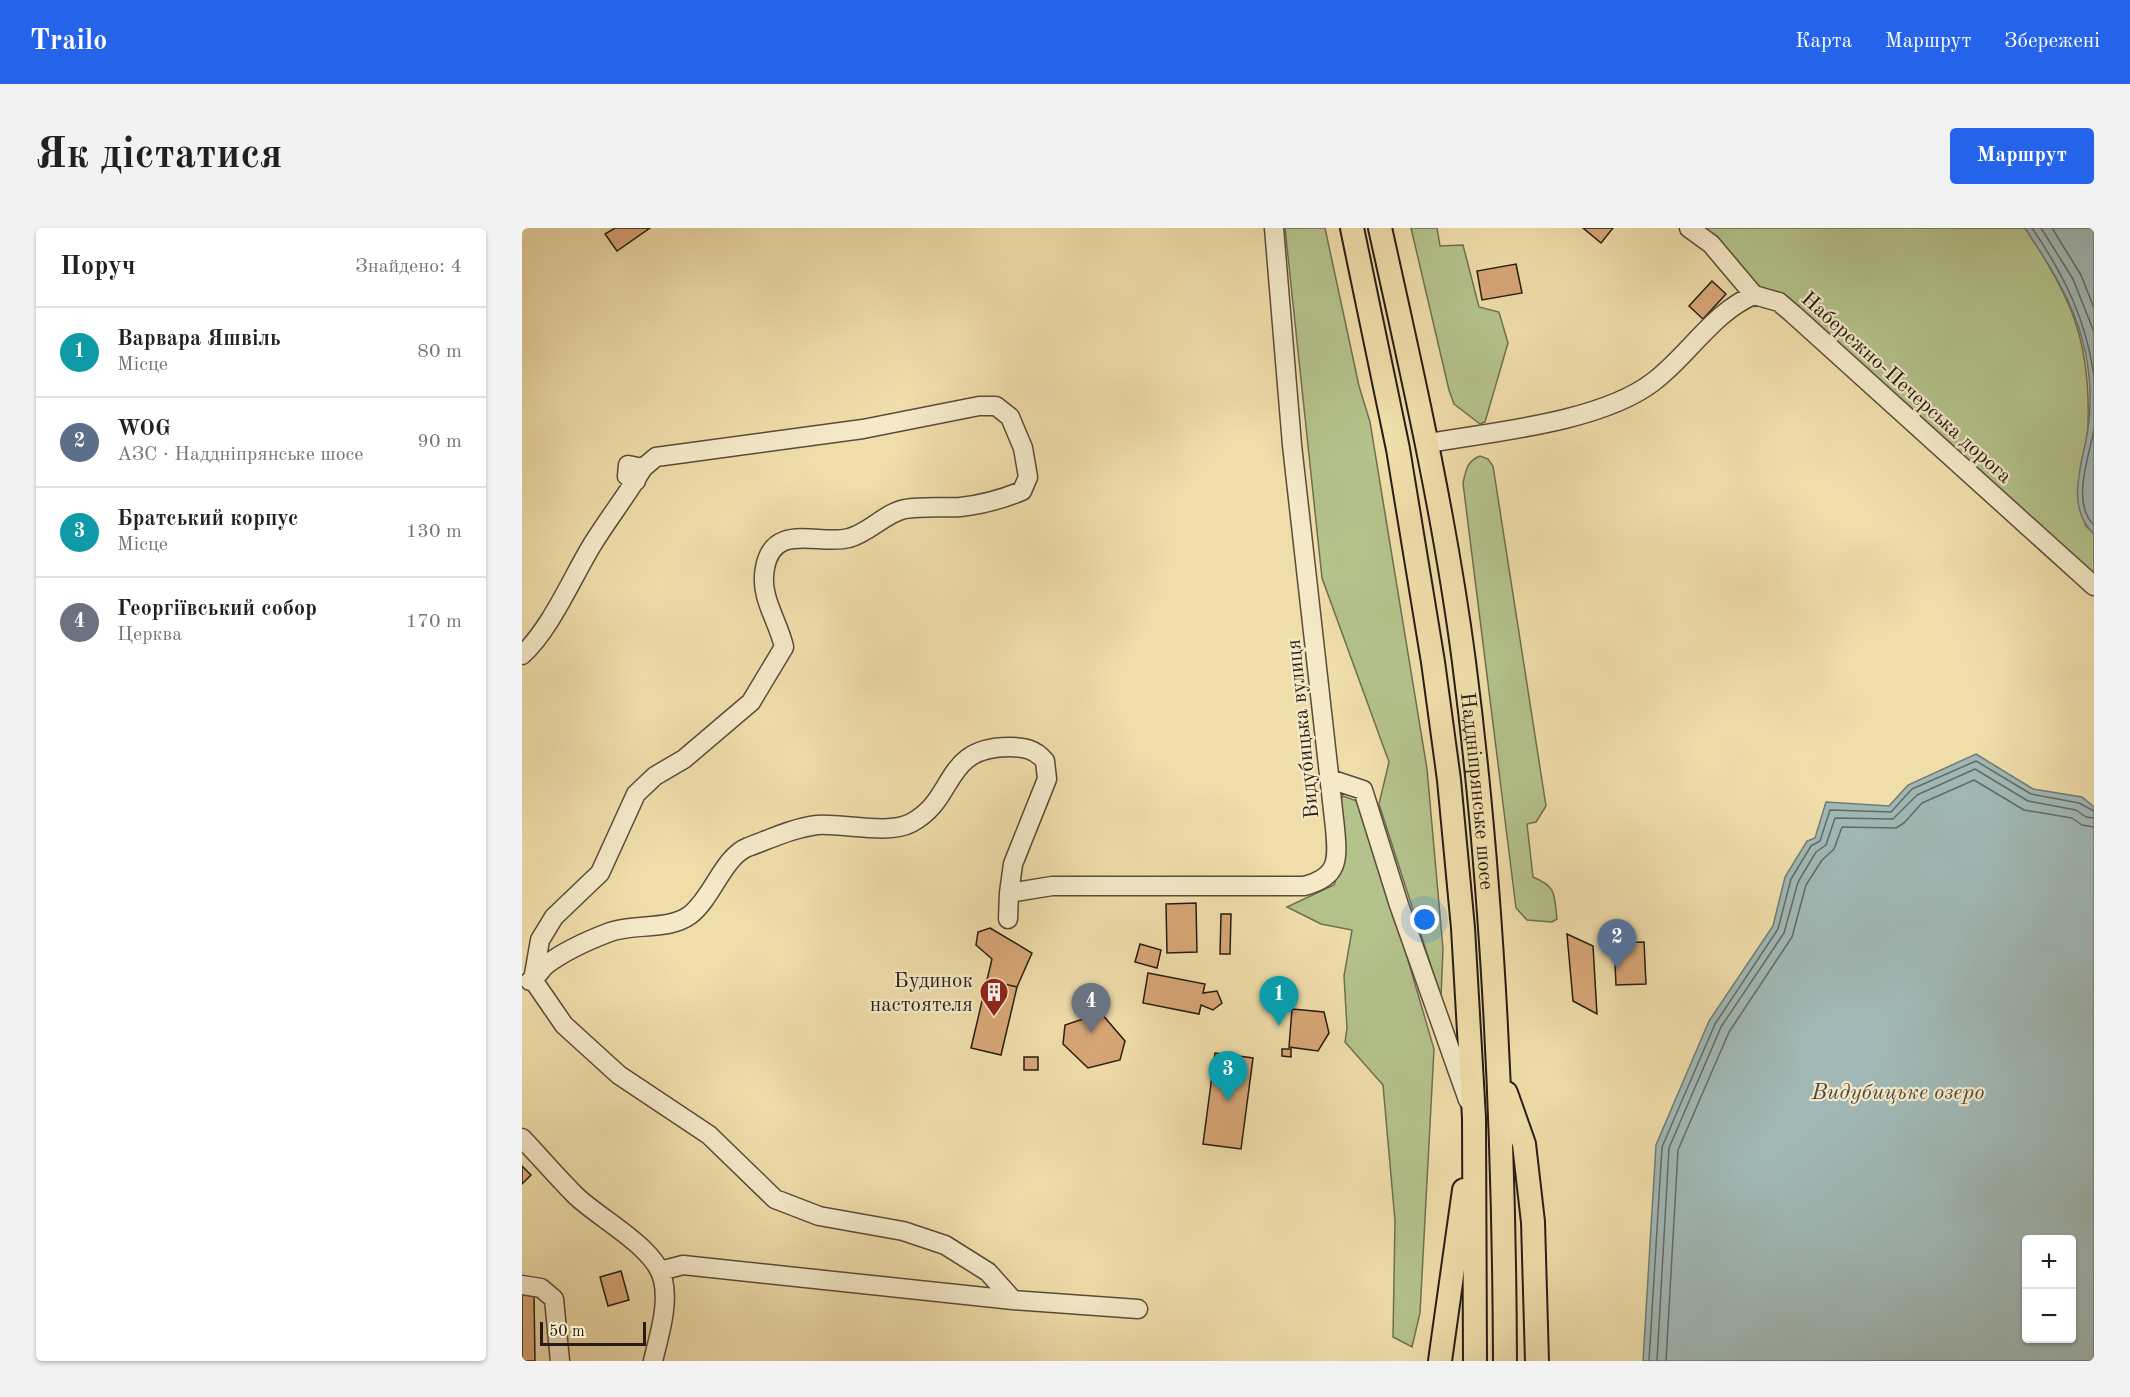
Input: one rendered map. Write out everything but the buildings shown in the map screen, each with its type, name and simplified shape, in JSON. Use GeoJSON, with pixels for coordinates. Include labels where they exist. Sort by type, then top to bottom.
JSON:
{"type":"FeatureCollection","features":[{"type":"Feature","properties":{"kind":"main road","name":"Наддніпрянське шосе"},"geometry":{"type":"LineString","coordinates":[[1352,228],[1398,449],[1433,662],[1449,780],[1463,928],[1474,1124],[1475,1361]]}},
{"type":"Feature","properties":{"kind":"main road","name":"Наддніпрянське шосе"},"geometry":{"type":"LineString","coordinates":[[1380,228],[1428,443],[1464,659],[1478,777],[1492,928],[1499,1072],[1505,1361]]}},
{"type":"Feature","properties":{"kind":"main road"},"geometry":{"type":"LineString","coordinates":[[1499,1072],[1524,1144],[1533,1222],[1537,1361]]}},
{"type":"Feature","properties":{"kind":"main road"},"geometry":{"type":"LineString","coordinates":[[1440,1361],[1474,1124]]}},
{"type":"Feature","properties":{"kind":"street","name":"Видубицька вулиця"},"geometry":{"type":"LineString","coordinates":[[1009,893],[1052,886],[1304,886],[1322,881],[1332,872],[1338,854],[1292,445],[1274,228]]}},
{"type":"Feature","properties":{"kind":"street"},"geometry":{"type":"LineString","coordinates":[[1428,443],[1573,416],[1615,402],[1652,383],[1721,316],[1741,301],[1754,296],[1711,244],[1689,228]]}},
{"type":"Feature","properties":{"kind":"street","name":"Набережно-Печерська дорога"},"geometry":{"type":"LineString","coordinates":[[1754,296],[1779,302],[2094,586]]}},
{"type":"Feature","properties":{"kind":"street"},"geometry":{"type":"LineString","coordinates":[[522,655],[548,619],[639,474],[656,457],[863,429],[979,406],[996,406],[1010,417],[1023,448],[1028,477],[1022,491],[1002,499],[964,506],[903,509],[851,538],[835,541],[817,537],[788,539],[774,549],[765,567],[764,595],[781,632],[784,646],[751,702],[684,759],[654,776],[636,794],[600,873],[554,917],[540,940],[528,981]]}},
{"type":"Feature","properties":{"kind":"street"},"geometry":{"type":"LineString","coordinates":[[528,981],[545,966],[581,944],[613,931],[660,925],[688,916],[707,898],[733,857],[744,849],[801,827],[837,825],[899,827],[909,824],[929,812],[957,767],[968,757],[984,749],[1022,747],[1034,751],[1045,761],[1047,779],[1013,864],[1008,919]]}},
{"type":"Feature","properties":{"kind":"street"},"geometry":{"type":"LineString","coordinates":[[1330,779],[1363,790],[1399,905],[1474,1124]]}},
{"type":"Feature","properties":{"kind":"street"},"geometry":{"type":"LineString","coordinates":[[528,981],[564,1025],[611,1068],[709,1135],[775,1199],[807,1212],[903,1231],[945,1245],[988,1272],[1014,1300]]}},
{"type":"Feature","properties":{"kind":"street"},"geometry":{"type":"LineString","coordinates":[[522,1138],[576,1196],[623,1231],[660,1271],[663,1279],[664,1306],[653,1361]]}},
{"type":"Feature","properties":{"kind":"street"},"geometry":{"type":"LineString","coordinates":[[660,1271],[684,1265],[1014,1300],[1138,1309]]}},
{"type":"Feature","properties":{"kind":"street"},"geometry":{"type":"LineString","coordinates":[[522,1285],[541,1288],[554,1299],[560,1361]]}},
{"type":"Feature","properties":{"kind":"green space"},"geometry":{"type":"Polygon","coordinates":[[[1285,228],[1325,228],[1359,386],[1370,422],[1427,769],[1443,949],[1441,997],[1379,804],[1389,762],[1322,578],[1285,228]]]}},
{"type":"Feature","properties":{"kind":"green space"},"geometry":{"type":"Polygon","coordinates":[[[1411,228],[1437,228],[1440,246],[1463,245],[1479,307],[1499,312],[1508,343],[1485,422],[1480,424],[1454,404],[1449,390],[1411,228]]]}},
{"type":"Feature","properties":{"kind":"green space"},"geometry":{"type":"Polygon","coordinates":[[[1689,228],[2025,228],[2066,298],[2082,344],[2088,395],[2088,425],[2080,483],[2085,525],[2094,534],[2094,586],[1793,314],[1754,295],[1689,228]]]}},
{"type":"Feature","properties":{"kind":"green space"},"geometry":{"type":"Polygon","coordinates":[[[1480,456],[1488,459],[1493,466],[1546,806],[1536,822],[1527,824],[1533,877],[1546,884],[1553,892],[1557,919],[1552,922],[1527,920],[1516,908],[1463,483],[1470,463],[1480,456]]]}},
{"type":"Feature","properties":{"kind":"green space"},"geometry":{"type":"Polygon","coordinates":[[[1343,796],[1362,803],[1434,1049],[1420,1313],[1412,1347],[1393,1337],[1395,1221],[1383,1085],[1345,1042],[1347,1028],[1344,976],[1352,930],[1321,924],[1287,907],[1334,885],[1344,859],[1338,804],[1343,796]]]}},
{"type":"Feature","properties":{"kind":"water"},"geometry":{"type":"Polygon","coordinates":[[[2025,228],[2094,228],[2094,534],[2085,523],[2078,498],[2078,484],[2090,408],[2090,386],[2085,352],[2079,327],[2066,297],[2025,228]]]}},
{"type":"Feature","properties":{"kind":"water","name":"Видубицьке озеро"},"geometry":{"type":"Polygon","coordinates":[[[1976,754],[2033,789],[2082,797],[2094,807],[2094,1361],[1643,1361],[1656,1145],[1709,1021],[1773,926],[1785,877],[1807,841],[1815,838],[1826,802],[1889,806],[1908,785],[1976,754]]]}},
{"type":"Feature","properties":{"kind":"place","name":"WOG"},"geometry":{"type":"Point","coordinates":[1617,969]}},
{"type":"Feature","properties":{"kind":"place","name":"Будинок настоятеля"},"geometry":{"type":"Point","coordinates":[994,1018]}},
{"type":"Feature","properties":{"kind":"place","name":"Варвара Яшвіль"},"geometry":{"type":"Point","coordinates":[1279,1026]}},
{"type":"Feature","properties":{"kind":"place","name":"Георгіївський собор"},"geometry":{"type":"Point","coordinates":[1091,1033]}},
{"type":"Feature","properties":{"kind":"place","name":"Братський корпус"},"geometry":{"type":"Point","coordinates":[1228,1101]}}]}
